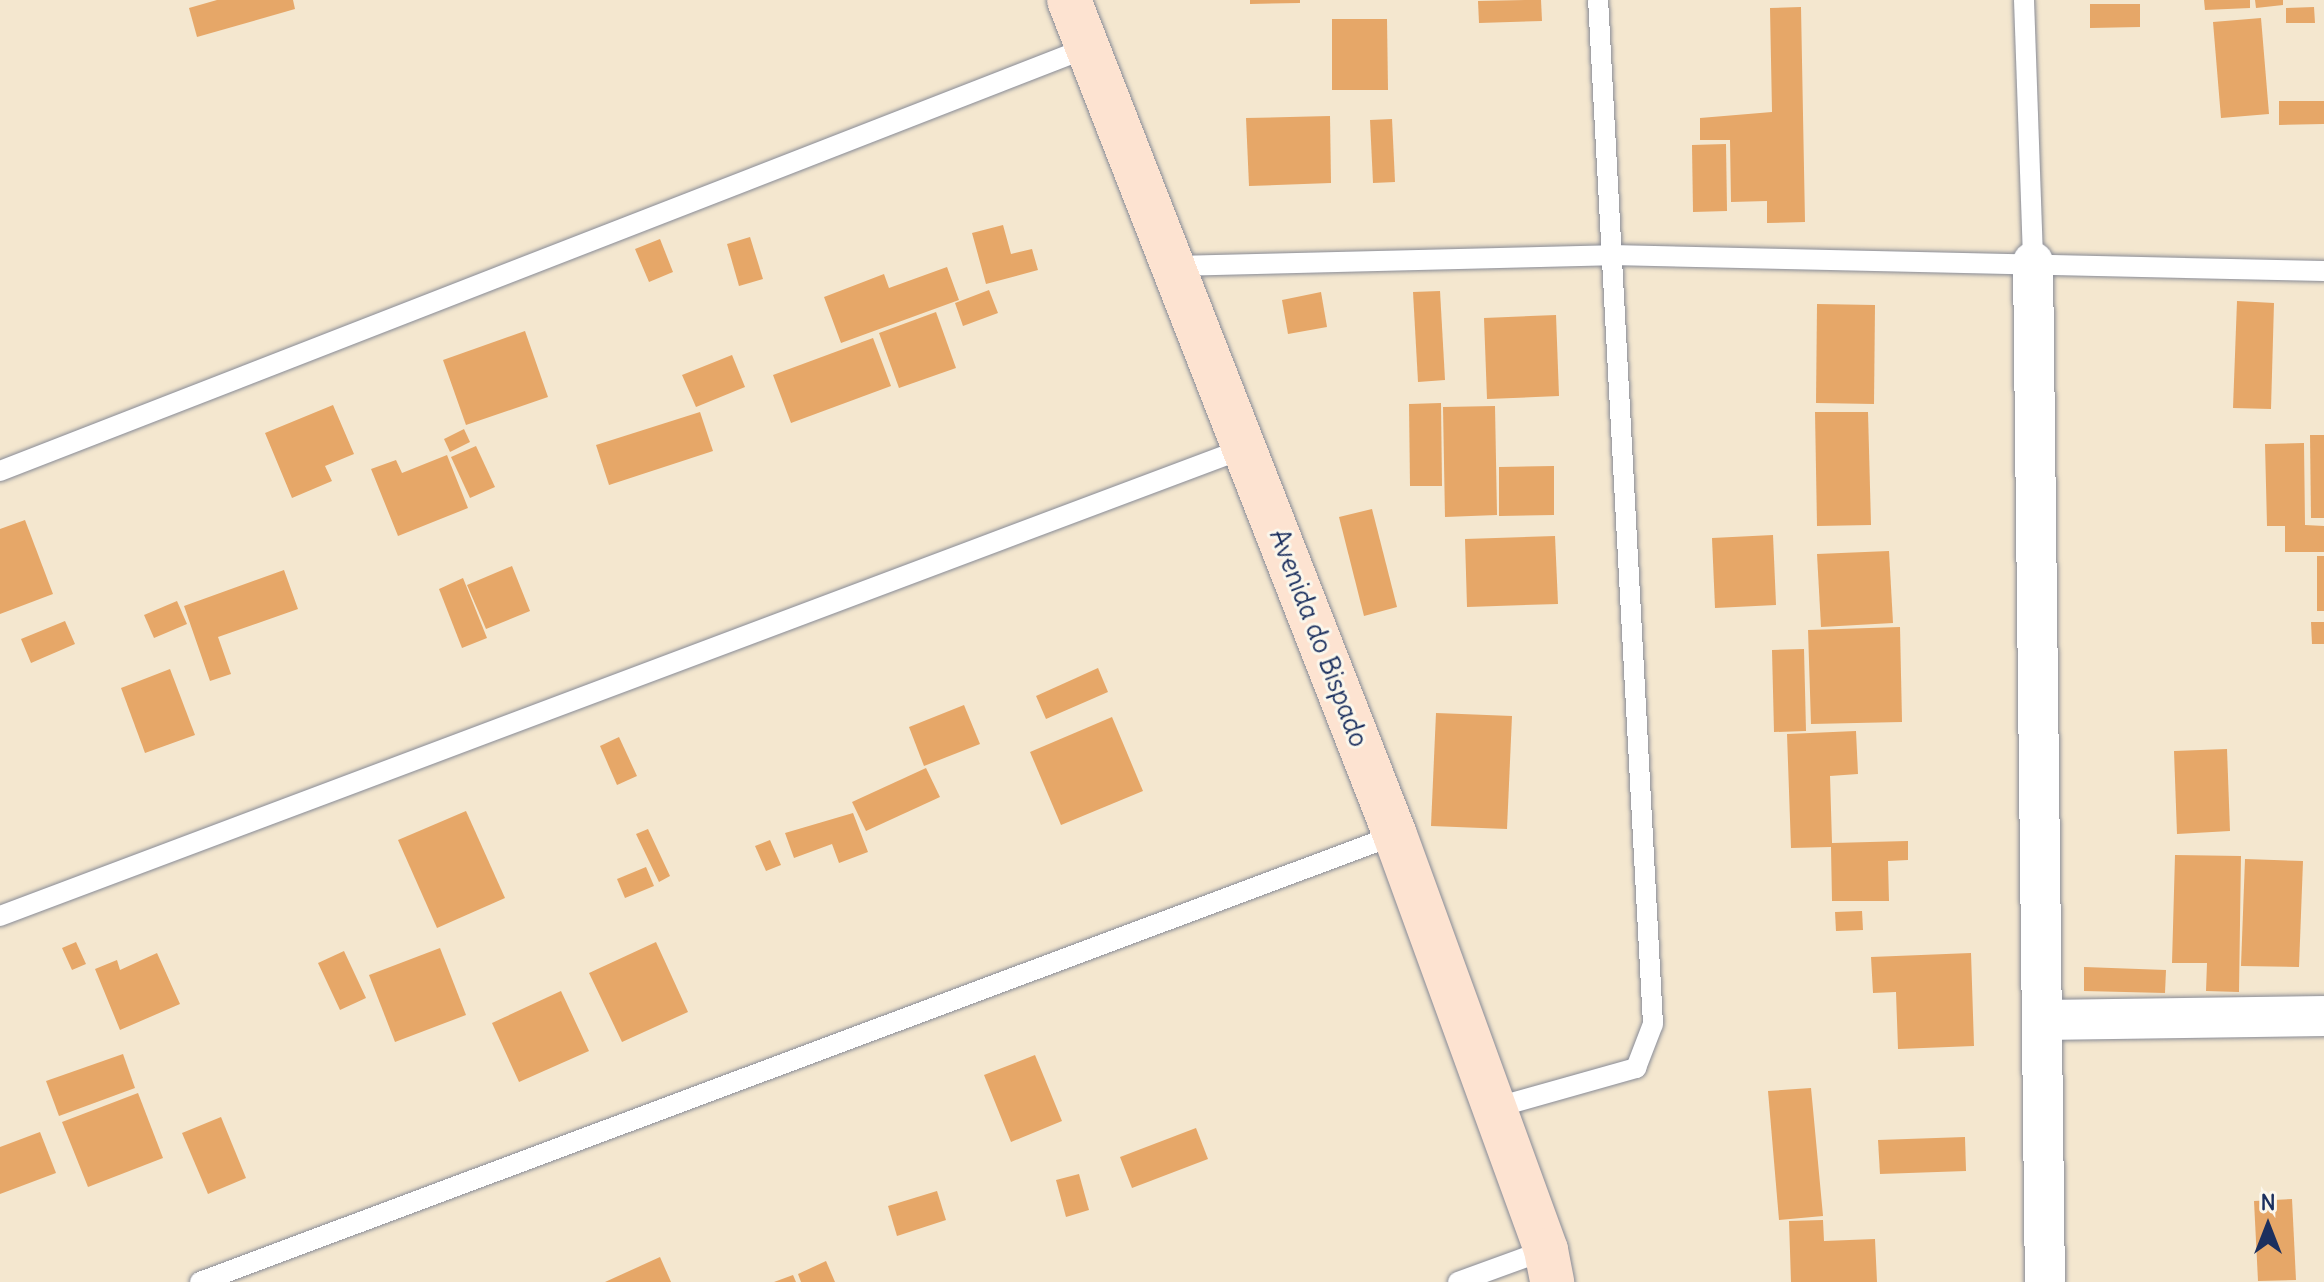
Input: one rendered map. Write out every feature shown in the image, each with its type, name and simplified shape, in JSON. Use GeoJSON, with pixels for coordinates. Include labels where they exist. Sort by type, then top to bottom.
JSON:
{"type":"FeatureCollection","features":[{"type":"Feature","properties":{"kind":"main road","name":"Avenida do Bispado"},"geometry":{"type":"LineString","coordinates":[[1069,0],[1395,835],[1549,1266]]}},
{"type":"Feature","properties":{"kind":"street"},"geometry":{"type":"LineString","coordinates":[[2033,262],[2045,1020],[2045,1282]]}},
{"type":"Feature","properties":{"kind":"street"},"geometry":{"type":"LineString","coordinates":[[2045,1020],[2324,1016]]}},
{"type":"Feature","properties":{"kind":"lane"},"geometry":{"type":"LineString","coordinates":[[1494,1108],[1636,1068],[1653,1024],[1598,0]]}},
{"type":"Feature","properties":{"kind":"lane"},"geometry":{"type":"LineString","coordinates":[[2024,0],[2033,262]]}},
{"type":"Feature","properties":{"kind":"lane"},"geometry":{"type":"LineString","coordinates":[[0,471],[1089,47]]}},
{"type":"Feature","properties":{"kind":"lane"},"geometry":{"type":"LineString","coordinates":[[1175,266],[1611,255],[2033,262],[2324,271]]}},
{"type":"Feature","properties":{"kind":"lane"},"geometry":{"type":"LineString","coordinates":[[0,916],[1245,448]]}},
{"type":"Feature","properties":{"kind":"lane"},"geometry":{"type":"LineString","coordinates":[[200,1282],[1395,835]]}},
{"type":"Feature","properties":{"kind":"lane"},"geometry":{"type":"LineString","coordinates":[[1458,1282],[1549,1266]]}},
{"type":"Feature","properties":{"kind":"building"},"geometry":{"type":"Polygon","coordinates":[[[217,0],[293,0],[295,9],[197,37],[189,8],[217,0]]]}},
{"type":"Feature","properties":{"kind":"building"},"geometry":{"type":"Polygon","coordinates":[[[1250,0],[1300,0],[1300,3],[1250,4],[1250,0]]]}},
{"type":"Feature","properties":{"kind":"building"},"geometry":{"type":"Polygon","coordinates":[[[1541,0],[1542,21],[1479,23],[1478,1],[1541,0]]]}},
{"type":"Feature","properties":{"kind":"building"},"geometry":{"type":"Polygon","coordinates":[[[2204,0],[2250,0],[2250,8],[2205,10],[2204,0]]]}},
{"type":"Feature","properties":{"kind":"building"},"geometry":{"type":"Polygon","coordinates":[[[2255,0],[2283,0],[2283,5],[2256,8],[2255,0]]]}},
{"type":"Feature","properties":{"kind":"building"},"geometry":{"type":"Polygon","coordinates":[[[2090,4],[2140,4],[2140,27],[2090,28],[2090,4]]]}},
{"type":"Feature","properties":{"kind":"building"},"geometry":{"type":"Polygon","coordinates":[[[1801,7],[1805,222],[1767,223],[1767,201],[1731,202],[1730,140],[1700,140],[1700,118],[1772,112],[1770,8],[1801,7]]]}},
{"type":"Feature","properties":{"kind":"building"},"geometry":{"type":"Polygon","coordinates":[[[2314,7],[2315,23],[2286,23],[2286,8],[2314,7]]]}},
{"type":"Feature","properties":{"kind":"building"},"geometry":{"type":"Polygon","coordinates":[[[2261,18],[2269,114],[2221,118],[2213,22],[2261,18]]]}},
{"type":"Feature","properties":{"kind":"building"},"geometry":{"type":"Polygon","coordinates":[[[1332,19],[1387,19],[1388,90],[1332,90],[1332,19]]]}},
{"type":"Feature","properties":{"kind":"building"},"geometry":{"type":"Polygon","coordinates":[[[2279,101],[2324,101],[2324,124],[2279,125],[2279,101]]]}},
{"type":"Feature","properties":{"kind":"building"},"geometry":{"type":"Polygon","coordinates":[[[1330,116],[1331,183],[1249,186],[1246,118],[1330,116]]]}},
{"type":"Feature","properties":{"kind":"building"},"geometry":{"type":"Polygon","coordinates":[[[1392,119],[1395,182],[1373,183],[1370,120],[1392,119]]]}},
{"type":"Feature","properties":{"kind":"building"},"geometry":{"type":"Polygon","coordinates":[[[1726,144],[1727,211],[1693,212],[1692,145],[1726,144]]]}},
{"type":"Feature","properties":{"kind":"building"},"geometry":{"type":"Polygon","coordinates":[[[1003,225],[1011,254],[1032,249],[1038,270],[986,284],[972,233],[1003,225]]]}},
{"type":"Feature","properties":{"kind":"building"},"geometry":{"type":"Polygon","coordinates":[[[750,237],[763,279],[739,286],[727,244],[750,237]]]}},
{"type":"Feature","properties":{"kind":"building"},"geometry":{"type":"Polygon","coordinates":[[[660,239],[673,272],[649,282],[635,249],[660,239]]]}},
{"type":"Feature","properties":{"kind":"building"},"geometry":{"type":"Polygon","coordinates":[[[947,267],[959,300],[841,343],[824,297],[884,274],[889,288],[947,267]]]}},
{"type":"Feature","properties":{"kind":"building"},"geometry":{"type":"Polygon","coordinates":[[[989,290],[998,313],[963,326],[955,303],[989,290]]]}},
{"type":"Feature","properties":{"kind":"building"},"geometry":{"type":"Polygon","coordinates":[[[1440,291],[1445,380],[1418,382],[1413,292],[1440,291]]]}},
{"type":"Feature","properties":{"kind":"building"},"geometry":{"type":"Polygon","coordinates":[[[1321,292],[1327,327],[1288,334],[1282,300],[1321,292]]]}},
{"type":"Feature","properties":{"kind":"building"},"geometry":{"type":"Polygon","coordinates":[[[2237,301],[2274,303],[2271,409],[2233,408],[2237,301]]]}},
{"type":"Feature","properties":{"kind":"building"},"geometry":{"type":"Polygon","coordinates":[[[1817,304],[1875,305],[1874,404],[1816,403],[1817,304]]]}},
{"type":"Feature","properties":{"kind":"building"},"geometry":{"type":"Polygon","coordinates":[[[936,312],[956,368],[899,388],[879,333],[936,312]]]}},
{"type":"Feature","properties":{"kind":"building"},"geometry":{"type":"Polygon","coordinates":[[[1556,315],[1559,396],[1487,399],[1484,318],[1556,315]]]}},
{"type":"Feature","properties":{"kind":"building"},"geometry":{"type":"Polygon","coordinates":[[[525,331],[548,397],[466,425],[443,360],[525,331]]]}},
{"type":"Feature","properties":{"kind":"building"},"geometry":{"type":"Polygon","coordinates":[[[873,338],[891,386],[791,423],[773,375],[873,338]]]}},
{"type":"Feature","properties":{"kind":"building"},"geometry":{"type":"Polygon","coordinates":[[[732,355],[745,387],[696,407],[682,375],[732,355]]]}},
{"type":"Feature","properties":{"kind":"building"},"geometry":{"type":"Polygon","coordinates":[[[1441,403],[1442,486],[1410,486],[1409,404],[1441,403]]]}},
{"type":"Feature","properties":{"kind":"building"},"geometry":{"type":"Polygon","coordinates":[[[333,405],[354,454],[325,466],[332,481],[292,498],[265,433],[333,405]]]}},
{"type":"Feature","properties":{"kind":"building"},"geometry":{"type":"Polygon","coordinates":[[[1495,406],[1497,515],[1445,517],[1443,407],[1495,406]]]}},
{"type":"Feature","properties":{"kind":"building"},"geometry":{"type":"Polygon","coordinates":[[[700,412],[713,451],[609,485],[596,445],[700,412]]]}},
{"type":"Feature","properties":{"kind":"building"},"geometry":{"type":"Polygon","coordinates":[[[1815,412],[1868,412],[1871,525],[1817,526],[1815,412]]]}},
{"type":"Feature","properties":{"kind":"building"},"geometry":{"type":"Polygon","coordinates":[[[464,429],[470,442],[450,452],[444,439],[464,429]]]}},
{"type":"Feature","properties":{"kind":"building"},"geometry":{"type":"Polygon","coordinates":[[[2310,435],[2324,435],[2324,518],[2311,518],[2310,435]]]}},
{"type":"Feature","properties":{"kind":"building"},"geometry":{"type":"Polygon","coordinates":[[[2304,443],[2305,525],[2324,526],[2324,552],[2285,552],[2285,526],[2267,526],[2265,444],[2304,443]]]}},
{"type":"Feature","properties":{"kind":"building"},"geometry":{"type":"Polygon","coordinates":[[[476,446],[495,487],[470,498],[451,457],[476,446]]]}},
{"type":"Feature","properties":{"kind":"building"},"geometry":{"type":"Polygon","coordinates":[[[447,455],[468,508],[398,536],[371,469],[396,460],[402,473],[447,455]]]}},
{"type":"Feature","properties":{"kind":"building"},"geometry":{"type":"Polygon","coordinates":[[[1554,466],[1554,515],[1499,516],[1499,467],[1554,466]]]}},
{"type":"Feature","properties":{"kind":"building"},"geometry":{"type":"Polygon","coordinates":[[[1372,509],[1397,607],[1364,616],[1339,517],[1372,509]]]}},
{"type":"Feature","properties":{"kind":"building"},"geometry":{"type":"Polygon","coordinates":[[[25,520],[53,594],[0,614],[0,529],[25,520]]]}},
{"type":"Feature","properties":{"kind":"building"},"geometry":{"type":"Polygon","coordinates":[[[1773,535],[1776,605],[1715,608],[1712,538],[1773,535]]]}},
{"type":"Feature","properties":{"kind":"building"},"geometry":{"type":"Polygon","coordinates":[[[1555,536],[1558,604],[1467,607],[1465,539],[1555,536]]]}},
{"type":"Feature","properties":{"kind":"building"},"geometry":{"type":"Polygon","coordinates":[[[1889,551],[1893,623],[1821,627],[1817,554],[1889,551]]]}},
{"type":"Feature","properties":{"kind":"building"},"geometry":{"type":"Polygon","coordinates":[[[2317,556],[2324,556],[2324,611],[2317,611],[2317,556]]]}},
{"type":"Feature","properties":{"kind":"building"},"geometry":{"type":"Polygon","coordinates":[[[512,566],[530,611],[486,629],[467,585],[512,566]]]}},
{"type":"Feature","properties":{"kind":"building"},"geometry":{"type":"Polygon","coordinates":[[[284,570],[298,609],[218,637],[231,674],[210,681],[184,606],[284,570]]]}},
{"type":"Feature","properties":{"kind":"building"},"geometry":{"type":"Polygon","coordinates":[[[463,578],[487,638],[462,648],[439,589],[463,578]]]}},
{"type":"Feature","properties":{"kind":"building"},"geometry":{"type":"Polygon","coordinates":[[[177,601],[187,624],[154,638],[144,615],[177,601]]]}},
{"type":"Feature","properties":{"kind":"building"},"geometry":{"type":"Polygon","coordinates":[[[65,621],[75,644],[31,663],[21,639],[65,621]]]}},
{"type":"Feature","properties":{"kind":"building"},"geometry":{"type":"Polygon","coordinates":[[[2311,622],[2324,622],[2324,644],[2312,644],[2311,622]]]}},
{"type":"Feature","properties":{"kind":"building"},"geometry":{"type":"Polygon","coordinates":[[[1900,627],[1902,722],[1811,724],[1808,630],[1900,627]]]}},
{"type":"Feature","properties":{"kind":"building"},"geometry":{"type":"Polygon","coordinates":[[[1804,649],[1806,731],[1774,732],[1772,650],[1804,649]]]}},
{"type":"Feature","properties":{"kind":"building"},"geometry":{"type":"Polygon","coordinates":[[[1098,668],[1108,692],[1046,719],[1036,696],[1098,668]]]}},
{"type":"Feature","properties":{"kind":"building"},"geometry":{"type":"Polygon","coordinates":[[[170,669],[195,735],[145,753],[121,688],[170,669]]]}},
{"type":"Feature","properties":{"kind":"building"},"geometry":{"type":"Polygon","coordinates":[[[964,705],[980,744],[924,766],[909,727],[964,705]]]}},
{"type":"Feature","properties":{"kind":"building"},"geometry":{"type":"Polygon","coordinates":[[[1436,713],[1512,716],[1507,829],[1431,826],[1436,713]]]}},
{"type":"Feature","properties":{"kind":"building"},"geometry":{"type":"Polygon","coordinates":[[[1112,717],[1143,791],[1061,825],[1030,752],[1112,717]]]}},
{"type":"Feature","properties":{"kind":"building"},"geometry":{"type":"Polygon","coordinates":[[[1856,731],[1858,774],[1830,776],[1832,843],[1908,841],[1908,860],[1888,861],[1889,901],[1832,901],[1831,847],[1791,848],[1787,734],[1856,731]]]}},
{"type":"Feature","properties":{"kind":"building"},"geometry":{"type":"Polygon","coordinates":[[[619,737],[637,776],[617,785],[600,746],[619,737]]]}},
{"type":"Feature","properties":{"kind":"building"},"geometry":{"type":"Polygon","coordinates":[[[2227,749],[2230,831],[2177,834],[2174,751],[2227,749]]]}},
{"type":"Feature","properties":{"kind":"building"},"geometry":{"type":"Polygon","coordinates":[[[926,768],[940,797],[866,831],[852,802],[926,768]]]}},
{"type":"Feature","properties":{"kind":"building"},"geometry":{"type":"Polygon","coordinates":[[[466,811],[505,898],[437,928],[398,840],[466,811]]]}},
{"type":"Feature","properties":{"kind":"building"},"geometry":{"type":"Polygon","coordinates":[[[853,813],[868,852],[839,863],[832,844],[794,858],[785,833],[853,813]]]}},
{"type":"Feature","properties":{"kind":"building"},"geometry":{"type":"Polygon","coordinates":[[[648,829],[670,876],[659,882],[636,834],[648,829]]]}},
{"type":"Feature","properties":{"kind":"building"},"geometry":{"type":"Polygon","coordinates":[[[770,840],[781,865],[766,871],[755,846],[770,840]]]}},
{"type":"Feature","properties":{"kind":"building"},"geometry":{"type":"Polygon","coordinates":[[[2175,855],[2241,856],[2239,992],[2206,991],[2207,963],[2172,963],[2175,855]]]}},
{"type":"Feature","properties":{"kind":"building"},"geometry":{"type":"Polygon","coordinates":[[[2245,859],[2303,861],[2299,967],[2241,966],[2245,859]]]}},
{"type":"Feature","properties":{"kind":"building"},"geometry":{"type":"Polygon","coordinates":[[[646,867],[654,886],[625,898],[617,879],[646,867]]]}},
{"type":"Feature","properties":{"kind":"building"},"geometry":{"type":"Polygon","coordinates":[[[1862,911],[1863,930],[1836,931],[1835,912],[1862,911]]]}},
{"type":"Feature","properties":{"kind":"building"},"geometry":{"type":"Polygon","coordinates":[[[76,942],[86,964],[72,970],[62,948],[76,942]]]}},
{"type":"Feature","properties":{"kind":"building"},"geometry":{"type":"Polygon","coordinates":[[[656,942],[688,1012],[622,1042],[589,973],[656,942]]]}},
{"type":"Feature","properties":{"kind":"building"},"geometry":{"type":"Polygon","coordinates":[[[440,948],[466,1015],[395,1042],[369,975],[440,948]]]}},
{"type":"Feature","properties":{"kind":"building"},"geometry":{"type":"Polygon","coordinates":[[[344,951],[366,998],[340,1010],[318,963],[344,951]]]}},
{"type":"Feature","properties":{"kind":"building"},"geometry":{"type":"Polygon","coordinates":[[[157,953],[180,1004],[120,1030],[95,969],[117,960],[120,970],[157,953]]]}},
{"type":"Feature","properties":{"kind":"building"},"geometry":{"type":"Polygon","coordinates":[[[1971,953],[1974,1046],[1898,1049],[1896,992],[1873,993],[1871,957],[1971,953]]]}},
{"type":"Feature","properties":{"kind":"building"},"geometry":{"type":"Polygon","coordinates":[[[2084,967],[2166,970],[2165,993],[2084,991],[2084,967]]]}},
{"type":"Feature","properties":{"kind":"building"},"geometry":{"type":"Polygon","coordinates":[[[561,991],[589,1051],[519,1082],[492,1023],[561,991]]]}},
{"type":"Feature","properties":{"kind":"building"},"geometry":{"type":"Polygon","coordinates":[[[123,1054],[135,1088],[59,1116],[46,1081],[123,1054]]]}},
{"type":"Feature","properties":{"kind":"building"},"geometry":{"type":"Polygon","coordinates":[[[1035,1055],[1062,1121],[1011,1142],[984,1075],[1035,1055]]]}},
{"type":"Feature","properties":{"kind":"building"},"geometry":{"type":"Polygon","coordinates":[[[1811,1088],[1823,1216],[1779,1220],[1768,1091],[1811,1088]]]}},
{"type":"Feature","properties":{"kind":"building"},"geometry":{"type":"Polygon","coordinates":[[[138,1093],[163,1158],[88,1187],[62,1122],[138,1093]]]}},
{"type":"Feature","properties":{"kind":"building"},"geometry":{"type":"Polygon","coordinates":[[[221,1117],[246,1178],[208,1194],[182,1133],[221,1117]]]}},
{"type":"Feature","properties":{"kind":"building"},"geometry":{"type":"Polygon","coordinates":[[[1196,1128],[1208,1159],[1132,1188],[1120,1157],[1196,1128]]]}},
{"type":"Feature","properties":{"kind":"building"},"geometry":{"type":"Polygon","coordinates":[[[40,1132],[56,1173],[0,1194],[0,1147],[40,1132]]]}},
{"type":"Feature","properties":{"kind":"building"},"geometry":{"type":"Polygon","coordinates":[[[1965,1137],[1966,1171],[1880,1174],[1878,1140],[1965,1137]]]}},
{"type":"Feature","properties":{"kind":"building"},"geometry":{"type":"Polygon","coordinates":[[[1079,1174],[1089,1210],[1066,1217],[1056,1180],[1079,1174]]]}},
{"type":"Feature","properties":{"kind":"building"},"geometry":{"type":"Polygon","coordinates":[[[937,1191],[946,1220],[897,1236],[888,1206],[937,1191]]]}},
{"type":"Feature","properties":{"kind":"building"},"geometry":{"type":"Polygon","coordinates":[[[2292,1199],[2296,1280],[2258,1281],[2254,1201],[2292,1199]]]}},
{"type":"Feature","properties":{"kind":"building"},"geometry":{"type":"Polygon","coordinates":[[[1823,1220],[1824,1241],[1875,1239],[1877,1282],[1791,1282],[1789,1221],[1823,1220]]]}},
{"type":"Feature","properties":{"kind":"building"},"geometry":{"type":"Polygon","coordinates":[[[660,1257],[671,1282],[605,1282],[660,1257]]]}},
{"type":"Feature","properties":{"kind":"building"},"geometry":{"type":"Polygon","coordinates":[[[826,1261],[835,1282],[801,1282],[798,1274],[826,1261]]]}},
{"type":"Feature","properties":{"kind":"building"},"geometry":{"type":"Polygon","coordinates":[[[793,1275],[796,1282],[774,1282],[793,1275]]]}}]}
